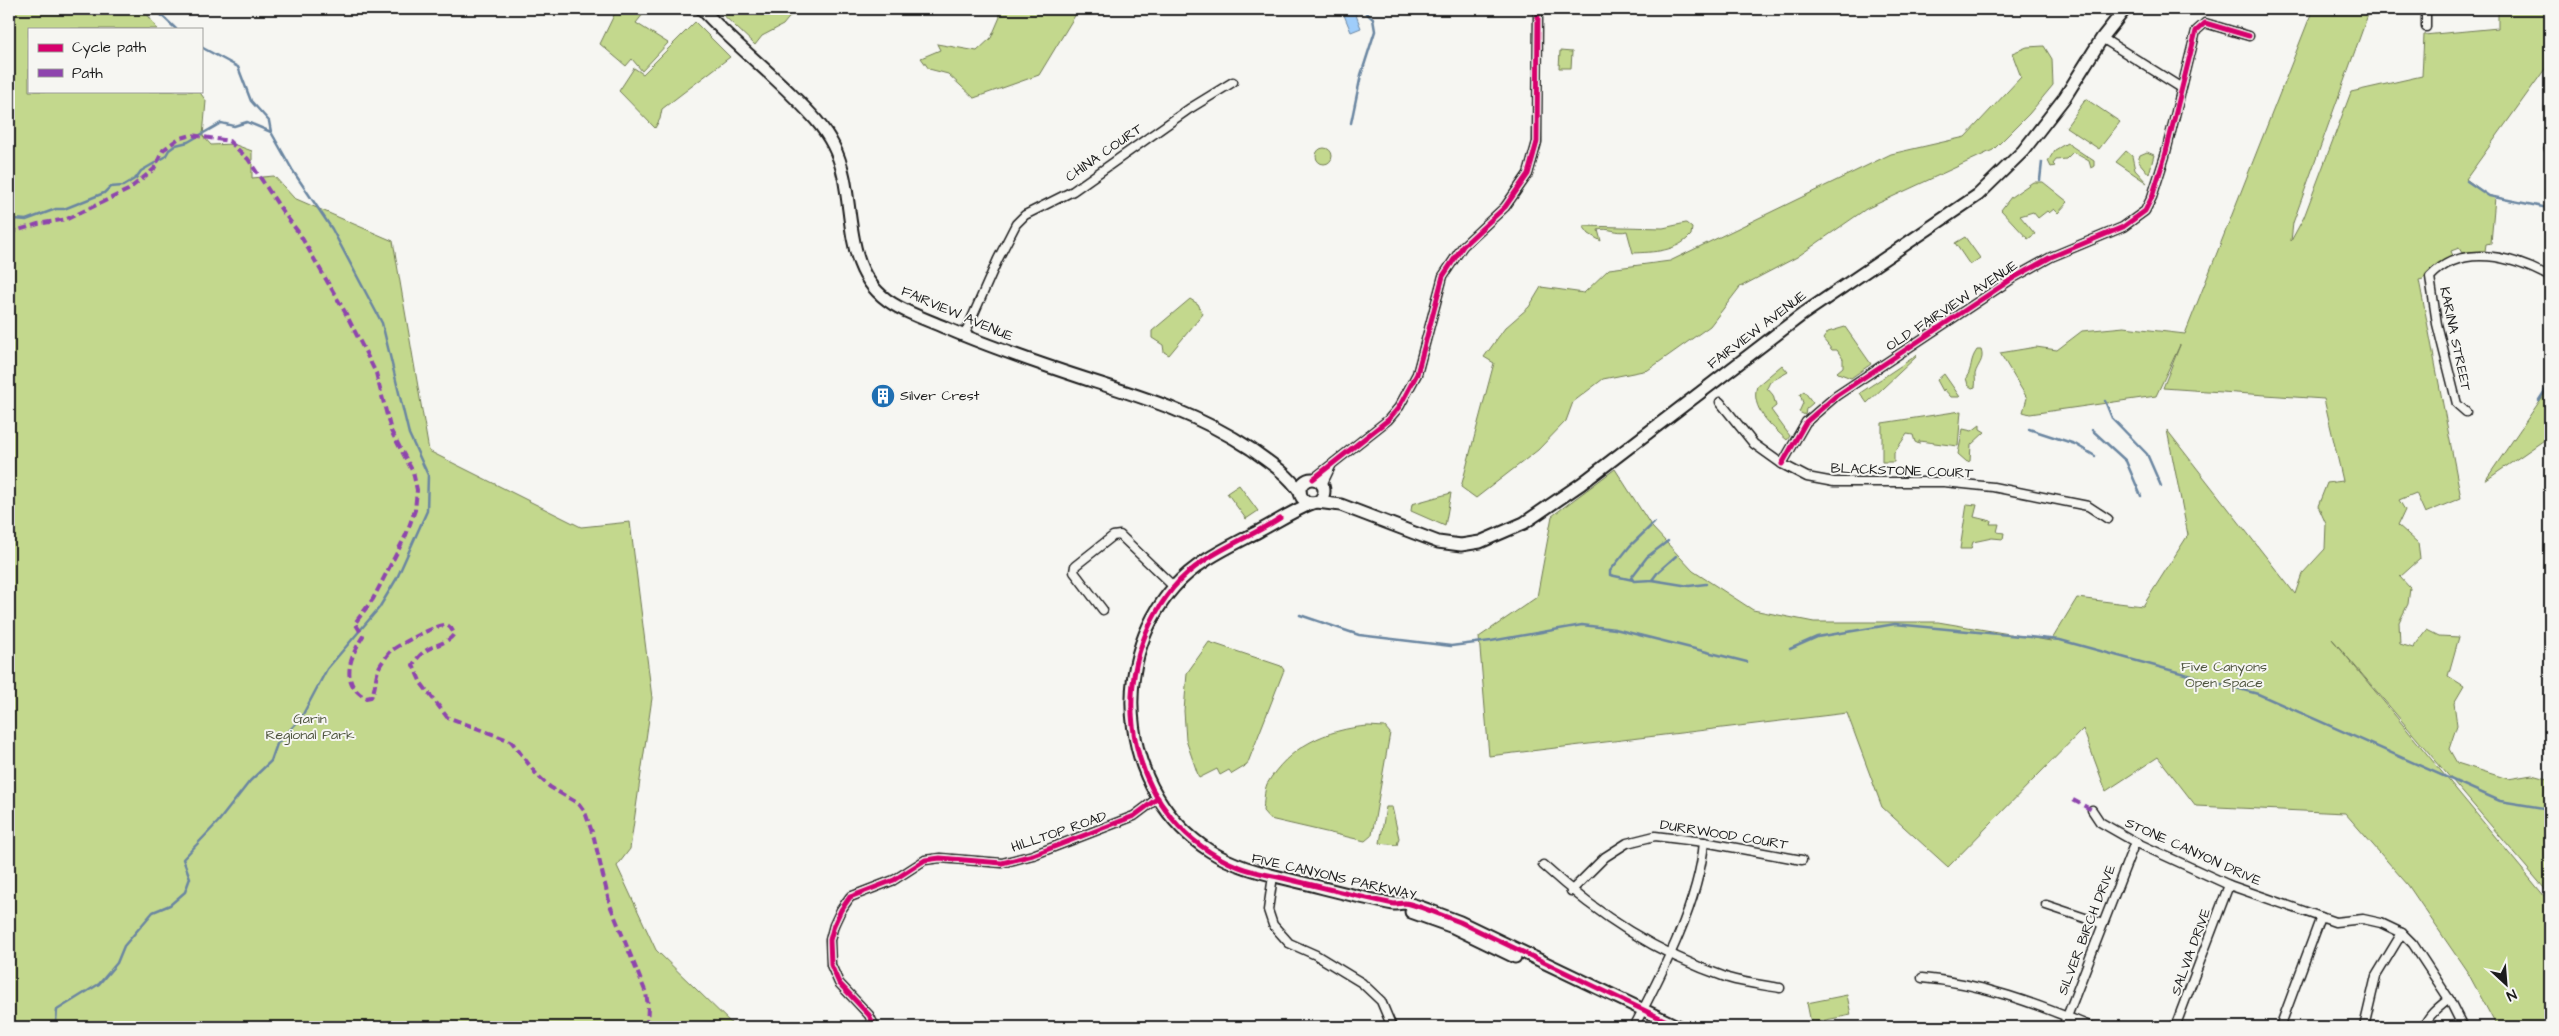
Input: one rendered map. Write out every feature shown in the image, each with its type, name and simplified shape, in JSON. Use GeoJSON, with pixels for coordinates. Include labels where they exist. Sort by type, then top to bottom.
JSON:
{"type":"FeatureCollection","features":[{"type":"Feature","properties":{"kind":"main road","name":"FAIRVIEW AVENUE"},"geometry":{"type":"LineString","coordinates":[[702,9],[725,34],[807,110],[826,133],[844,173],[856,256],[867,281],[882,296],[895,305],[964,336],[1016,356],[1168,405],[1197,417],[1225,431],[1287,474],[1316,484],[1341,505]]}},
{"type":"Feature","properties":{"kind":"main road","name":"FAIRVIEW AVENUE"},"geometry":{"type":"LineString","coordinates":[[1287,474],[1304,500],[1341,505],[1438,542],[1461,545],[1498,536],[1524,523],[1581,484],[1803,314],[1978,195],[2023,151],[2065,97],[2102,38],[2124,9]]}},
{"type":"Feature","properties":{"kind":"main road"},"geometry":{"type":"LineString","coordinates":[[1300,494],[1302,485],[1316,484],[1322,498],[1314,502]]}},
{"type":"Feature","properties":{"kind":"main road","name":"FIVE CANYONS PARKWAY"},"geometry":{"type":"LineString","coordinates":[[1280,518],[1300,494]]}},
{"type":"Feature","properties":{"kind":"main road","name":"FIVE CANYONS PARKWAY"},"geometry":{"type":"LineString","coordinates":[[1314,502],[1280,518],[1209,557],[1174,587],[1154,615],[1141,644],[1133,674],[1131,707],[1134,739],[1144,771],[1158,798],[1191,837],[1210,852],[1240,867],[1396,904],[1403,910],[1452,927],[1638,1019],[1661,1027]]}},
{"type":"Feature","properties":{"kind":"main road","name":"FIVE CANYONS PARKWAY"},"geometry":{"type":"LineString","coordinates":[[1638,1019],[1679,1027]]}},
{"type":"Feature","properties":{"kind":"street"},"geometry":{"type":"LineString","coordinates":[[1316,484],[1331,464],[1388,420],[1400,407],[1417,374],[1444,276],[1463,246],[1505,207],[1528,174],[1538,142],[1538,9]]}},
{"type":"Feature","properties":{"kind":"street"},"geometry":{"type":"LineString","coordinates":[[2426,9],[2426,27]]}},
{"type":"Feature","properties":{"kind":"street","name":"OLD FAIRVIEW AVENUE"},"geometry":{"type":"LineString","coordinates":[[1782,464],[1806,422],[1836,396],[2015,277],[2051,257],[2123,227],[2145,211],[2152,197],[2164,156],[2180,87],[2196,31],[2205,23],[2249,36]]}},
{"type":"Feature","properties":{"kind":"street"},"geometry":{"type":"LineString","coordinates":[[2102,38],[2180,87]]}},
{"type":"Feature","properties":{"kind":"street","name":"CHINA COURT"},"geometry":{"type":"LineString","coordinates":[[964,336],[998,259],[1016,224],[1025,215],[1074,191],[1188,109],[1234,82]]}},
{"type":"Feature","properties":{"kind":"street","name":"KARINA STREET"},"geometry":{"type":"LineString","coordinates":[[2466,412],[2456,404],[2437,324],[2430,277],[2437,269],[2462,258],[2482,254],[2540,271],[2550,277]]}},
{"type":"Feature","properties":{"kind":"street","name":"BLACKSTONE COURT"},"geometry":{"type":"LineString","coordinates":[[1720,402],[1754,444],[1782,464],[1807,477],[1834,482],[1944,482],[1993,488],[2088,506],[2108,518]]}},
{"type":"Feature","properties":{"kind":"street"},"geometry":{"type":"LineString","coordinates":[[1102,610],[1074,572],[1075,566],[1113,536],[1120,535],[1174,587]]}},
{"type":"Feature","properties":{"kind":"street","name":"HILLTOP ROAD"},"geometry":{"type":"LineString","coordinates":[[875,1027],[869,1015],[839,983],[831,965],[830,940],[841,910],[850,897],[894,880],[925,860],[940,858],[1002,863],[1033,855],[1134,816],[1158,798]]}},
{"type":"Feature","properties":{"kind":"street","name":"STONE CANYON DRIVE"},"geometry":{"type":"LineString","coordinates":[[2092,810],[2100,822],[2135,842],[2229,885],[2335,922],[2363,919],[2381,923],[2402,933]]}},
{"type":"Feature","properties":{"kind":"street","name":"DURRWOOD COURT"},"geometry":{"type":"LineString","coordinates":[[1571,891],[1605,857],[1627,843],[1655,836],[1704,842],[1802,860]]}},
{"type":"Feature","properties":{"kind":"street"},"geometry":{"type":"LineString","coordinates":[[1638,1019],[1670,955],[1688,908],[1704,842]]}},
{"type":"Feature","properties":{"kind":"street","name":"SILVER BIRCH DRIVE"},"geometry":{"type":"LineString","coordinates":[[2063,1027],[2135,842]]}},
{"type":"Feature","properties":{"kind":"street"},"geometry":{"type":"LineString","coordinates":[[1543,865],[1571,891],[1605,918],[1670,955],[1729,978],[1780,988]]}},
{"type":"Feature","properties":{"kind":"street"},"geometry":{"type":"LineString","coordinates":[[1273,876],[1268,910],[1273,925],[1289,943],[1316,955],[1362,983],[1381,1001],[1392,1027]]}},
{"type":"Feature","properties":{"kind":"street","name":"SALVIA DRIVE"},"geometry":{"type":"LineString","coordinates":[[2175,1027],[2229,885]]}},
{"type":"Feature","properties":{"kind":"street"},"geometry":{"type":"LineString","coordinates":[[2046,905],[2103,924]]}},
{"type":"Feature","properties":{"kind":"street"},"geometry":{"type":"LineString","coordinates":[[2280,1027],[2321,917]]}},
{"type":"Feature","properties":{"kind":"street"},"geometry":{"type":"LineString","coordinates":[[2364,1027],[2376,976],[2402,933],[2413,944],[2449,1000],[2463,1027]]}},
{"type":"Feature","properties":{"kind":"street"},"geometry":{"type":"LineString","coordinates":[[1922,978],[1954,981],[1991,990],[2092,1027]]}},
{"type":"Feature","properties":{"kind":"street"},"geometry":{"type":"LineString","coordinates":[[2424,1027],[2426,1022],[2449,1000]]}},
{"type":"Feature","properties":{"kind":"green space","name":"Garin Regional Park"},"geometry":{"type":"Polygon","coordinates":[[[9,9],[144,9],[156,28],[28,28],[28,92],[200,92],[206,101],[203,136],[211,145],[233,144],[252,151],[252,178],[274,176],[294,198],[393,241],[429,451],[581,527],[630,522],[652,698],[630,849],[617,866],[656,950],[735,1027],[9,1027],[9,9]]]}},
{"type":"Feature","properties":{"kind":"green space"},"geometry":{"type":"Polygon","coordinates":[[[617,9],[647,9],[636,23],[668,43],[642,71],[632,59],[626,66],[600,44],[617,9]]]}},
{"type":"Feature","properties":{"kind":"green space"},"geometry":{"type":"Polygon","coordinates":[[[717,9],[796,9],[783,25],[762,36],[755,45],[717,9]]]}},
{"type":"Feature","properties":{"kind":"green space"},"geometry":{"type":"Polygon","coordinates":[[[997,9],[1079,9],[1039,75],[974,98],[948,74],[929,69],[921,58],[940,50],[937,44],[977,51],[991,38],[1000,17],[997,9]]]}},
{"type":"Feature","properties":{"kind":"green space","name":"Five Canyons Open Space"},"geometry":{"type":"Polygon","coordinates":[[[2313,9],[2370,9],[2293,223],[2291,241],[2304,217],[2351,92],[2422,76],[2424,35],[2498,28],[2498,9],[2550,9],[2550,62],[2466,179],[2489,196],[2495,197],[2491,243],[2486,244],[2485,251],[2462,253],[2459,248],[2451,251],[2453,256],[2433,267],[2423,279],[2419,280],[2461,498],[2425,513],[2416,493],[2399,500],[2405,510],[2398,525],[2418,543],[2420,559],[2400,577],[2410,588],[2408,604],[2399,622],[2400,644],[2413,648],[2427,630],[2439,636],[2459,637],[2448,676],[2464,686],[2454,703],[2457,725],[2449,749],[2457,763],[2508,779],[2532,775],[2550,780],[2550,895],[2332,639],[2550,903],[2550,1027],[2497,1027],[2468,973],[2408,885],[2345,813],[2196,806],[2158,757],[2106,791],[2083,729],[1948,867],[1882,807],[1847,713],[1489,756],[1479,637],[1537,597],[1552,516],[1615,469],[1652,527],[1693,571],[1753,610],[1814,622],[1938,622],[2051,641],[2077,598],[2143,606],[2188,535],[2167,430],[2295,594],[2302,574],[2325,549],[2326,524],[2318,506],[2327,483],[2343,481],[2324,399],[2163,388],[2180,345],[2156,396],[2030,414],[2023,412],[2027,398],[2000,353],[2036,347],[2057,350],[2082,331],[2124,327],[2185,334],[2313,9]]]}},
{"type":"Feature","properties":{"kind":"green space"},"geometry":{"type":"Polygon","coordinates":[[[695,22],[730,57],[662,109],[660,119],[655,128],[619,91],[634,68],[643,74],[695,22]]]}},
{"type":"Feature","properties":{"kind":"green space"},"geometry":{"type":"Polygon","coordinates":[[[2044,46],[2052,59],[2053,85],[2029,114],[1993,150],[1866,209],[1797,257],[1740,287],[1710,326],[1648,370],[1603,379],[1573,402],[1566,421],[1538,450],[1476,498],[1461,487],[1494,363],[1484,357],[1505,328],[1529,307],[1541,287],[1584,293],[1609,269],[1670,261],[1891,154],[1965,137],[2021,77],[2012,53],[2027,47],[2044,46]]]}},
{"type":"Feature","properties":{"kind":"green space"},"geometry":{"type":"Polygon","coordinates":[[[1560,51],[1572,52],[1571,68],[1559,68],[1560,51]]]}},
{"type":"Feature","properties":{"kind":"green space"},"geometry":{"type":"Polygon","coordinates":[[[2086,99],[2120,122],[2099,149],[2066,127],[2086,99]]]}},
{"type":"Feature","properties":{"kind":"green space"},"geometry":{"type":"Polygon","coordinates":[[[2067,143],[2094,161],[2094,166],[2091,168],[2089,161],[2073,152],[2066,159],[2056,160],[2053,164],[2055,166],[2051,167],[2048,161],[2055,150],[2067,143]]]}},
{"type":"Feature","properties":{"kind":"green space"},"geometry":{"type":"Polygon","coordinates":[[[1324,148],[1332,156],[1324,164],[1316,156],[1324,148]]]}},
{"type":"Feature","properties":{"kind":"green space"},"geometry":{"type":"Polygon","coordinates":[[[2126,151],[2132,156],[2135,170],[2147,183],[2116,162],[2126,151]]]}},
{"type":"Feature","properties":{"kind":"green space"},"geometry":{"type":"Polygon","coordinates":[[[2147,152],[2154,155],[2149,174],[2138,161],[2140,155],[2147,152]]]}},
{"type":"Feature","properties":{"kind":"green space"},"geometry":{"type":"Polygon","coordinates":[[[2033,182],[2043,182],[2068,202],[2058,213],[2054,209],[2049,213],[2047,211],[2038,218],[2033,212],[2020,216],[2035,234],[2028,239],[2001,210],[2011,197],[2033,182]]]}},
{"type":"Feature","properties":{"kind":"green space"},"geometry":{"type":"Polygon","coordinates":[[[1686,223],[1692,228],[1691,235],[1679,245],[1664,250],[1633,253],[1627,231],[1598,230],[1601,241],[1589,234],[1583,226],[1663,228],[1686,223]]]}},
{"type":"Feature","properties":{"kind":"green space"},"geometry":{"type":"Polygon","coordinates":[[[1965,237],[1980,258],[1970,265],[1955,243],[1965,237]]]}},
{"type":"Feature","properties":{"kind":"green space"},"geometry":{"type":"Polygon","coordinates":[[[1190,299],[1198,304],[1203,314],[1169,355],[1164,352],[1163,345],[1152,338],[1152,331],[1190,299]]]}},
{"type":"Feature","properties":{"kind":"green space"},"geometry":{"type":"Polygon","coordinates":[[[1845,327],[1871,364],[1851,378],[1837,372],[1843,367],[1843,359],[1837,350],[1832,350],[1823,339],[1828,332],[1845,327]]]}},
{"type":"Feature","properties":{"kind":"green space"},"geometry":{"type":"Polygon","coordinates":[[[1977,350],[1981,350],[1982,357],[1975,374],[1975,387],[1972,388],[1968,385],[1966,378],[1977,350]]]}},
{"type":"Feature","properties":{"kind":"green space"},"geometry":{"type":"Polygon","coordinates":[[[1917,355],[1916,357],[1867,403],[1860,393],[1917,355]]]}},
{"type":"Feature","properties":{"kind":"green space"},"geometry":{"type":"Polygon","coordinates":[[[1782,365],[1788,372],[1770,382],[1767,388],[1773,395],[1776,406],[1771,410],[1790,436],[1787,440],[1763,416],[1756,402],[1757,386],[1782,365]]]}},
{"type":"Feature","properties":{"kind":"green space"},"geometry":{"type":"Polygon","coordinates":[[[1944,374],[1960,397],[1951,397],[1944,389],[1943,391],[1937,380],[1944,374]]]}},
{"type":"Feature","properties":{"kind":"green space"},"geometry":{"type":"Polygon","coordinates":[[[2550,386],[2550,436],[2485,481],[2550,386]]]}},
{"type":"Feature","properties":{"kind":"green space"},"geometry":{"type":"Polygon","coordinates":[[[1804,391],[1813,403],[1806,409],[1805,415],[1799,412],[1803,403],[1800,394],[1804,391]]]}},
{"type":"Feature","properties":{"kind":"green space"},"geometry":{"type":"Polygon","coordinates":[[[1961,411],[1958,446],[1919,441],[1919,444],[1915,442],[1913,435],[1907,434],[1894,453],[1894,462],[1882,462],[1882,423],[1961,411]]]}},
{"type":"Feature","properties":{"kind":"green space"},"geometry":{"type":"Polygon","coordinates":[[[1980,425],[1980,429],[1985,432],[1971,445],[1970,461],[1967,462],[1958,454],[1963,429],[1972,431],[1980,425]]]}},
{"type":"Feature","properties":{"kind":"green space"},"geometry":{"type":"Polygon","coordinates":[[[1239,485],[1258,511],[1246,519],[1227,493],[1239,485]]]}},
{"type":"Feature","properties":{"kind":"green space"},"geometry":{"type":"Polygon","coordinates":[[[1451,493],[1445,526],[1411,511],[1412,504],[1451,493]]]}},
{"type":"Feature","properties":{"kind":"green space"},"geometry":{"type":"Polygon","coordinates":[[[1967,504],[1977,505],[1974,517],[1991,521],[1990,524],[1999,524],[1997,532],[2004,533],[2003,539],[1992,538],[1973,542],[1971,549],[1960,549],[1967,504]]]}},
{"type":"Feature","properties":{"kind":"green space"},"geometry":{"type":"Polygon","coordinates":[[[1209,642],[1281,666],[1284,670],[1247,765],[1232,774],[1229,770],[1220,775],[1217,769],[1199,778],[1186,740],[1184,711],[1187,673],[1209,642]]]}},
{"type":"Feature","properties":{"kind":"green space"},"geometry":{"type":"Polygon","coordinates":[[[1368,726],[1385,727],[1390,733],[1372,835],[1365,841],[1270,819],[1263,811],[1266,787],[1286,760],[1297,750],[1324,736],[1338,731],[1368,726]]]}},
{"type":"Feature","properties":{"kind":"green space"},"geometry":{"type":"Polygon","coordinates":[[[1386,807],[1392,807],[1399,838],[1397,845],[1380,843],[1386,807]]]}},
{"type":"Feature","properties":{"kind":"green space"},"geometry":{"type":"Polygon","coordinates":[[[1847,995],[1851,1015],[1811,1023],[1807,1003],[1847,995]]]}},
{"type":"Feature","properties":{"kind":"water"},"geometry":{"type":"Polygon","coordinates":[[[1354,10],[1361,28],[1351,32],[1344,15],[1354,10]]]}},
{"type":"Feature","properties":{"kind":"waterway"},"geometry":{"type":"LineString","coordinates":[[155,9],[175,28]]}},
{"type":"Feature","properties":{"kind":"waterway"},"geometry":{"type":"LineString","coordinates":[[1351,123],[1361,75],[1375,31],[1373,19],[1362,9]]}},
{"type":"Feature","properties":{"kind":"waterway"},"geometry":{"type":"LineString","coordinates":[[47,1027],[56,1022],[57,1010],[99,984],[117,963],[124,946],[153,912],[170,905],[185,892],[190,878],[183,859],[218,822],[250,781],[271,761],[277,744],[301,718],[327,669],[379,608],[397,578],[427,511],[428,475],[409,434],[382,323],[332,229],[293,171],[271,132],[269,121],[251,101],[238,67],[202,48]]}},
{"type":"Feature","properties":{"kind":"waterway"},"geometry":{"type":"LineString","coordinates":[[9,222],[15,219],[26,220],[56,209],[64,209],[104,193],[110,187],[123,186],[136,178],[141,171],[165,157],[169,150],[176,145],[188,142],[221,123],[234,126],[247,122],[271,132]]}},
{"type":"Feature","properties":{"kind":"waterway"},"geometry":{"type":"LineString","coordinates":[[2040,180],[2042,162]]}},
{"type":"Feature","properties":{"kind":"waterway"},"geometry":{"type":"LineString","coordinates":[[2467,181],[2489,196],[2548,208]]}},
{"type":"Feature","properties":{"kind":"waterway"},"geometry":{"type":"LineString","coordinates":[[1949,221],[1959,215]]}},
{"type":"Feature","properties":{"kind":"waterway"},"geometry":{"type":"LineString","coordinates":[[2539,400],[2550,383]]}},
{"type":"Feature","properties":{"kind":"waterway"},"geometry":{"type":"LineString","coordinates":[[2105,401],[2112,418],[2147,454],[2161,486]]}},
{"type":"Feature","properties":{"kind":"waterway"},"geometry":{"type":"LineString","coordinates":[[2029,429],[2075,444],[2095,456]]}},
{"type":"Feature","properties":{"kind":"waterway"},"geometry":{"type":"LineString","coordinates":[[2092,430],[2126,461],[2141,496]]}},
{"type":"Feature","properties":{"kind":"waterway"},"geometry":{"type":"LineString","coordinates":[[1633,580],[1610,575],[1610,571],[1630,546],[1654,523]]}},
{"type":"Feature","properties":{"kind":"waterway"},"geometry":{"type":"LineString","coordinates":[[1668,541],[1647,557],[1631,578],[1634,581],[1652,580],[1676,556]]}},
{"type":"Feature","properties":{"kind":"waterway"},"geometry":{"type":"LineString","coordinates":[[1652,580],[1689,586],[1706,584]]}},
{"type":"Feature","properties":{"kind":"waterway"},"geometry":{"type":"LineString","coordinates":[[1300,615],[1359,635],[1451,646],[1582,625],[1615,629],[1747,662]]}},
{"type":"Feature","properties":{"kind":"waterway"},"geometry":{"type":"LineString","coordinates":[[1790,649],[1817,637],[1895,624],[2060,640],[2258,694],[2500,801],[2550,809]]}},
{"type":"Feature","properties":{"kind":"waterway"},"geometry":{"type":"LineString","coordinates":[[18,1027],[23,1023],[32,1027]]}},
{"type":"Feature","properties":{"kind":"marked path"},"geometry":{"type":"LineString","coordinates":[[9,233],[38,224],[67,219],[128,190],[154,169],[163,150],[178,139],[191,135],[229,141],[248,159],[299,233],[345,312],[376,373],[391,431],[413,472],[417,490],[415,510],[406,535],[373,599],[355,623],[363,636],[351,661],[350,677],[352,685],[366,698],[371,697],[379,668],[391,651],[436,627],[447,625],[451,628],[454,634],[450,638],[423,652],[413,665],[421,683],[447,717],[511,741],[537,775],[550,787],[579,804],[585,812],[594,838],[610,905],[646,993],[648,1006],[647,1027]]}},
{"type":"Feature","properties":{"kind":"marked path"},"geometry":{"type":"LineString","coordinates":[[2073,800],[2092,810]]}},
{"type":"Feature","properties":{"kind":"cycle path"},"geometry":{"type":"LineString","coordinates":[[1313,479],[1388,420],[1399,407],[1417,374],[1443,276],[1463,246],[1505,207],[1528,174],[1537,142],[1538,9]]}},
{"type":"Feature","properties":{"kind":"cycle path"},"geometry":{"type":"LineString","coordinates":[[1782,464],[1806,422],[1836,396],[2015,277],[2051,257],[2123,227],[2145,211],[2152,197],[2165,156],[2196,31],[2205,23],[2249,36]]}},
{"type":"Feature","properties":{"kind":"cycle path"},"geometry":{"type":"LineString","coordinates":[[1280,518],[1210,557],[1184,576],[1173,588],[1150,624],[1136,664],[1132,704],[1136,745],[1149,783],[1171,817],[1201,846],[1239,867],[1394,904],[1404,903],[1421,907],[1460,922],[1679,1027]]}},
{"type":"Feature","properties":{"kind":"cycle path"},"geometry":{"type":"LineString","coordinates":[[875,1027],[869,1015],[839,983],[831,965],[830,940],[834,925],[850,897],[894,880],[925,860],[940,858],[1002,863],[1033,855],[1134,816],[1158,798]]}},
{"type":"Feature","properties":{"kind":"place","name":"Silver Crest"},"geometry":{"type":"Point","coordinates":[883,396]}}]}
